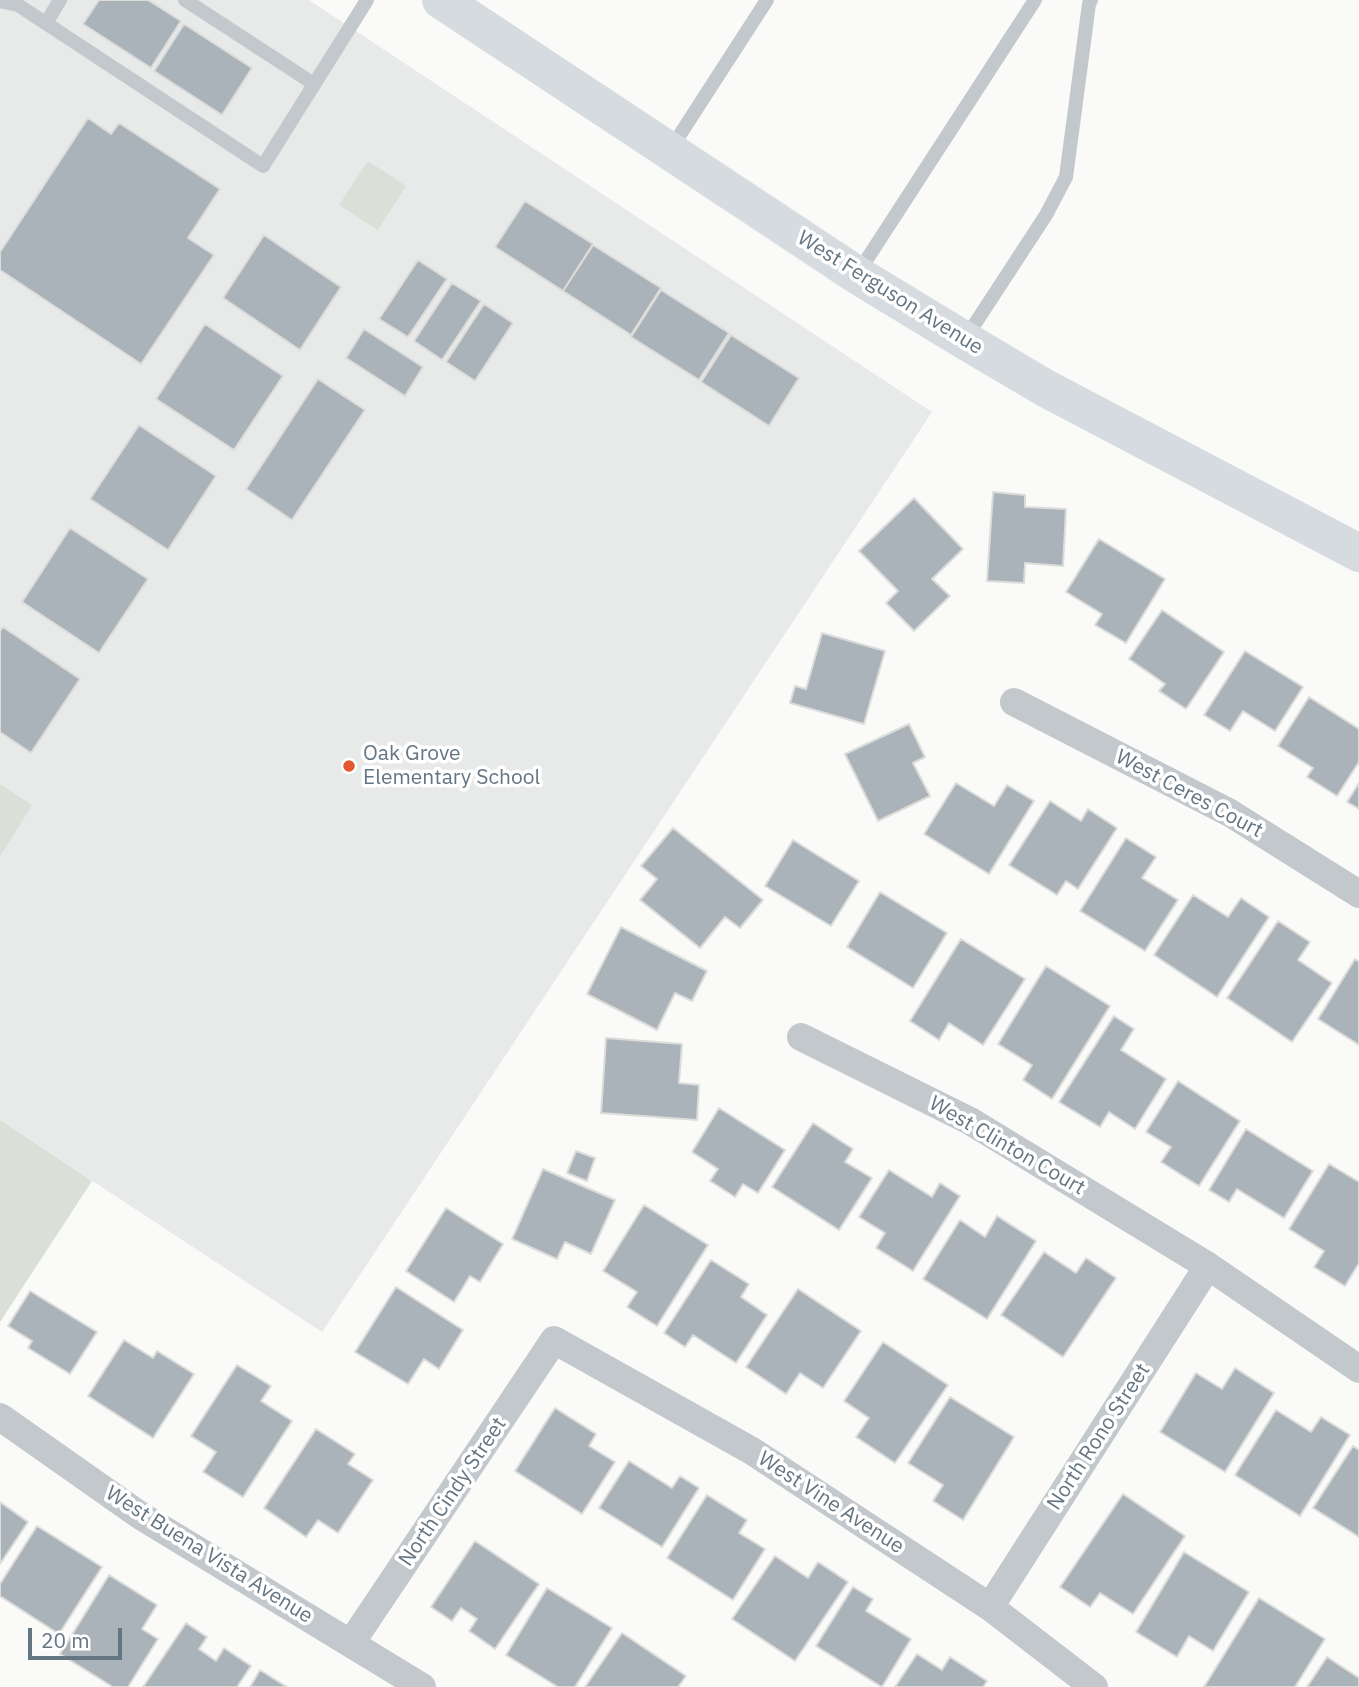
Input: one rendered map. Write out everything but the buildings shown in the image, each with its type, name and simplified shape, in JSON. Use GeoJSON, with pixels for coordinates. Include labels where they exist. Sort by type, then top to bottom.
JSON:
{"type":"FeatureCollection","features":[{"type":"Feature","properties":{"kind":"street","name":"West Ferguson Avenue"},"geometry":{"type":"LineString","coordinates":[[441,0],[857,275],[964,340],[1057,394],[1359,553]]}},
{"type":"Feature","properties":{"kind":"street","name":"West Ceres Court"},"geometry":{"type":"LineString","coordinates":[[1014,702],[1230,813],[1359,894]]}},
{"type":"Feature","properties":{"kind":"street","name":"West Clinton Court"},"geometry":{"type":"LineString","coordinates":[[801,1037],[970,1121],[1208,1266],[1359,1369]]}},
{"type":"Feature","properties":{"kind":"street","name":"North Rono Street"},"geometry":{"type":"LineString","coordinates":[[990,1608],[1208,1266]]}},
{"type":"Feature","properties":{"kind":"street","name":"West Vine Avenue"},"geometry":{"type":"LineString","coordinates":[[554,1340],[752,1451],[990,1608],[1094,1687]]}},
{"type":"Feature","properties":{"kind":"street","name":"North Cindy Street"},"geometry":{"type":"LineString","coordinates":[[351,1643],[554,1340]]}},
{"type":"Feature","properties":{"kind":"street","name":"West Buena Vista Avenue"},"geometry":{"type":"LineString","coordinates":[[0,1417],[141,1516],[422,1687]]}},
{"type":"Feature","properties":{"kind":"lane"},"geometry":{"type":"LineString","coordinates":[[46,23],[60,0]]}},
{"type":"Feature","properties":{"kind":"lane"},"geometry":{"type":"LineString","coordinates":[[185,0],[314,84]]}},
{"type":"Feature","properties":{"kind":"lane"},"geometry":{"type":"LineString","coordinates":[[0,1],[18,5],[263,166],[368,0]]}},
{"type":"Feature","properties":{"kind":"lane"},"geometry":{"type":"LineString","coordinates":[[669,151],[767,0]]}},
{"type":"Feature","properties":{"kind":"lane"},"geometry":{"type":"LineString","coordinates":[[857,275],[1035,0]]}},
{"type":"Feature","properties":{"kind":"lane"},"geometry":{"type":"LineString","coordinates":[[964,340],[1046,215],[1066,177],[1091,0]]}},
{"type":"Feature","properties":{"kind":"shaded area","name":"Oak Grove Elementary School"},"geometry":{"type":"Polygon","coordinates":[[[0,0],[309,0],[932,412],[322,1332],[0,1120],[0,0]]]}},
{"type":"Feature","properties":{"kind":"shaded area"},"geometry":{"type":"Polygon","coordinates":[[[368,161],[406,186],[378,230],[339,205],[368,161]]]}},
{"type":"Feature","properties":{"kind":"shaded area"},"geometry":{"type":"Polygon","coordinates":[[[0,784],[32,805],[0,856],[0,784]]]}},
{"type":"Feature","properties":{"kind":"shaded area"},"geometry":{"type":"Polygon","coordinates":[[[0,1120],[92,1181],[0,1322],[0,1120]]]}},
{"type":"Feature","properties":{"kind":"place","name":"Oak Grove Elementary School"},"geometry":{"type":"Point","coordinates":[349,766]}}]}
